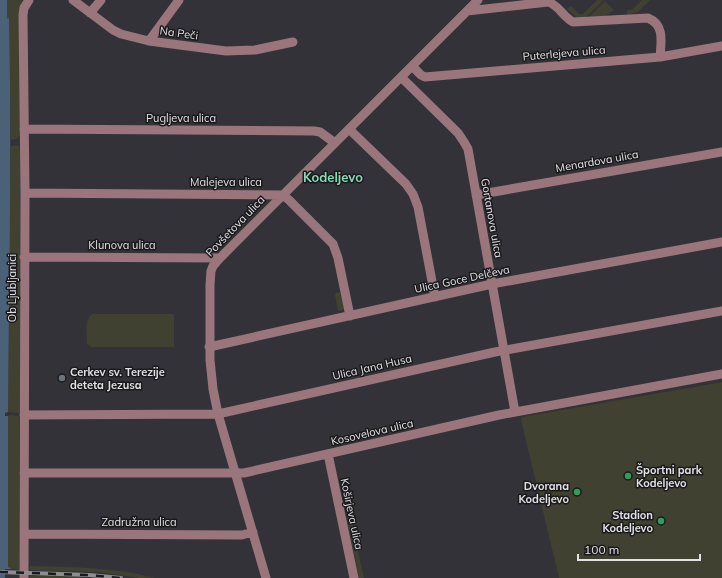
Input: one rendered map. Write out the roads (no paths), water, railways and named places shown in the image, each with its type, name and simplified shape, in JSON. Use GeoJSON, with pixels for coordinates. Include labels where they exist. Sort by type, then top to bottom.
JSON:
{"type":"FeatureCollection","features":[{"type":"Feature","properties":{"kind":"street","name":"Ob Ljubljanici"},"geometry":{"type":"LineString","coordinates":[[24,578],[25,193],[23,15],[26,4],[29,0]]}},
{"type":"Feature","properties":{"kind":"street","name":"Na Peči"},"geometry":{"type":"LineString","coordinates":[[73,0],[119,33],[149,41],[226,51],[254,50],[293,42]]}},
{"type":"Feature","properties":{"kind":"street"},"geometry":{"type":"LineString","coordinates":[[90,13],[100,0]]}},
{"type":"Feature","properties":{"kind":"street"},"geometry":{"type":"LineString","coordinates":[[149,41],[179,0]]}},
{"type":"Feature","properties":{"kind":"street","name":"Povšetova ulica"},"geometry":{"type":"LineString","coordinates":[[266,578],[218,414],[211,374],[210,274],[213,266],[220,258],[478,0]]}},
{"type":"Feature","properties":{"kind":"street"},"geometry":{"type":"LineString","coordinates":[[467,11],[548,2],[555,5],[568,20],[574,23],[648,18],[656,24],[661,32],[662,39],[660,57]]}},
{"type":"Feature","properties":{"kind":"street","name":"Puterlejeva ulica"},"geometry":{"type":"LineString","coordinates":[[412,66],[425,77],[660,57],[722,46]]}},
{"type":"Feature","properties":{"kind":"street","name":"Gortanova ulica"},"geometry":{"type":"LineString","coordinates":[[401,77],[458,134],[468,149],[515,412]]}},
{"type":"Feature","properties":{"kind":"street","name":"Pugljeva ulica"},"geometry":{"type":"LineString","coordinates":[[24,129],[314,131],[322,133],[335,143]]}},
{"type":"Feature","properties":{"kind":"street"},"geometry":{"type":"LineString","coordinates":[[349,129],[406,184],[414,194],[418,207],[435,297]]}},
{"type":"Feature","properties":{"kind":"street","name":"Menardova ulica"},"geometry":{"type":"LineString","coordinates":[[476,195],[722,152]]}},
{"type":"Feature","properties":{"kind":"street","name":"Malejeva ulica"},"geometry":{"type":"LineString","coordinates":[[25,193],[283,195]]}},
{"type":"Feature","properties":{"kind":"street"},"geometry":{"type":"LineString","coordinates":[[283,195],[333,244],[338,258],[350,316]]}},
{"type":"Feature","properties":{"kind":"street","name":"Ulica Goce Delčeva"},"geometry":{"type":"LineString","coordinates":[[210,347],[492,284],[722,242]]}},
{"type":"Feature","properties":{"kind":"street","name":"Klunova ulica"},"geometry":{"type":"LineString","coordinates":[[24,257],[220,258]]}},
{"type":"Feature","properties":{"kind":"street","name":"Ulica Jana Husa"},"geometry":{"type":"LineString","coordinates":[[24,414],[218,414],[504,350],[722,311]]}},
{"type":"Feature","properties":{"kind":"street","name":"Kosovelova ulica"},"geometry":{"type":"LineString","coordinates":[[24,473],[236,473],[515,412],[722,374]]}},
{"type":"Feature","properties":{"kind":"street","name":"Koširjeva ulica"},"geometry":{"type":"LineString","coordinates":[[328,454],[354,578]]}},
{"type":"Feature","properties":{"kind":"street","name":"Zadružna ulica"},"geometry":{"type":"LineString","coordinates":[[24,534],[242,534],[253,532]]}},
{"type":"Feature","properties":{"kind":"water"},"geometry":{"type":"Polygon","coordinates":[[[0,0],[7,0],[10,67],[8,412],[5,413],[5,416],[8,416],[8,567],[12,569],[5,569],[5,578],[0,578],[0,0]]]}},
{"type":"Feature","properties":{"kind":"railway"},"geometry":{"type":"LineString","coordinates":[[0,572],[89,575],[121,578]]}},
{"type":"Feature","properties":{"kind":"place","name":"Cerkev sv. Terezije deteta Jezusa"},"geometry":{"type":"Point","coordinates":[62,378]}},
{"type":"Feature","properties":{"kind":"place","name":"Športni park Kodeljevo"},"geometry":{"type":"Point","coordinates":[628,476]}},
{"type":"Feature","properties":{"kind":"place","name":"Dvorana Kodeljevo"},"geometry":{"type":"Point","coordinates":[577,492]}},
{"type":"Feature","properties":{"kind":"place","name":"Stadion Kodeljevo"},"geometry":{"type":"Point","coordinates":[661,521]}},
{"type":"Feature","properties":{"kind":"district","name":"Kodeljevo"},"geometry":{"type":"Point","coordinates":[333,177]}}]}
